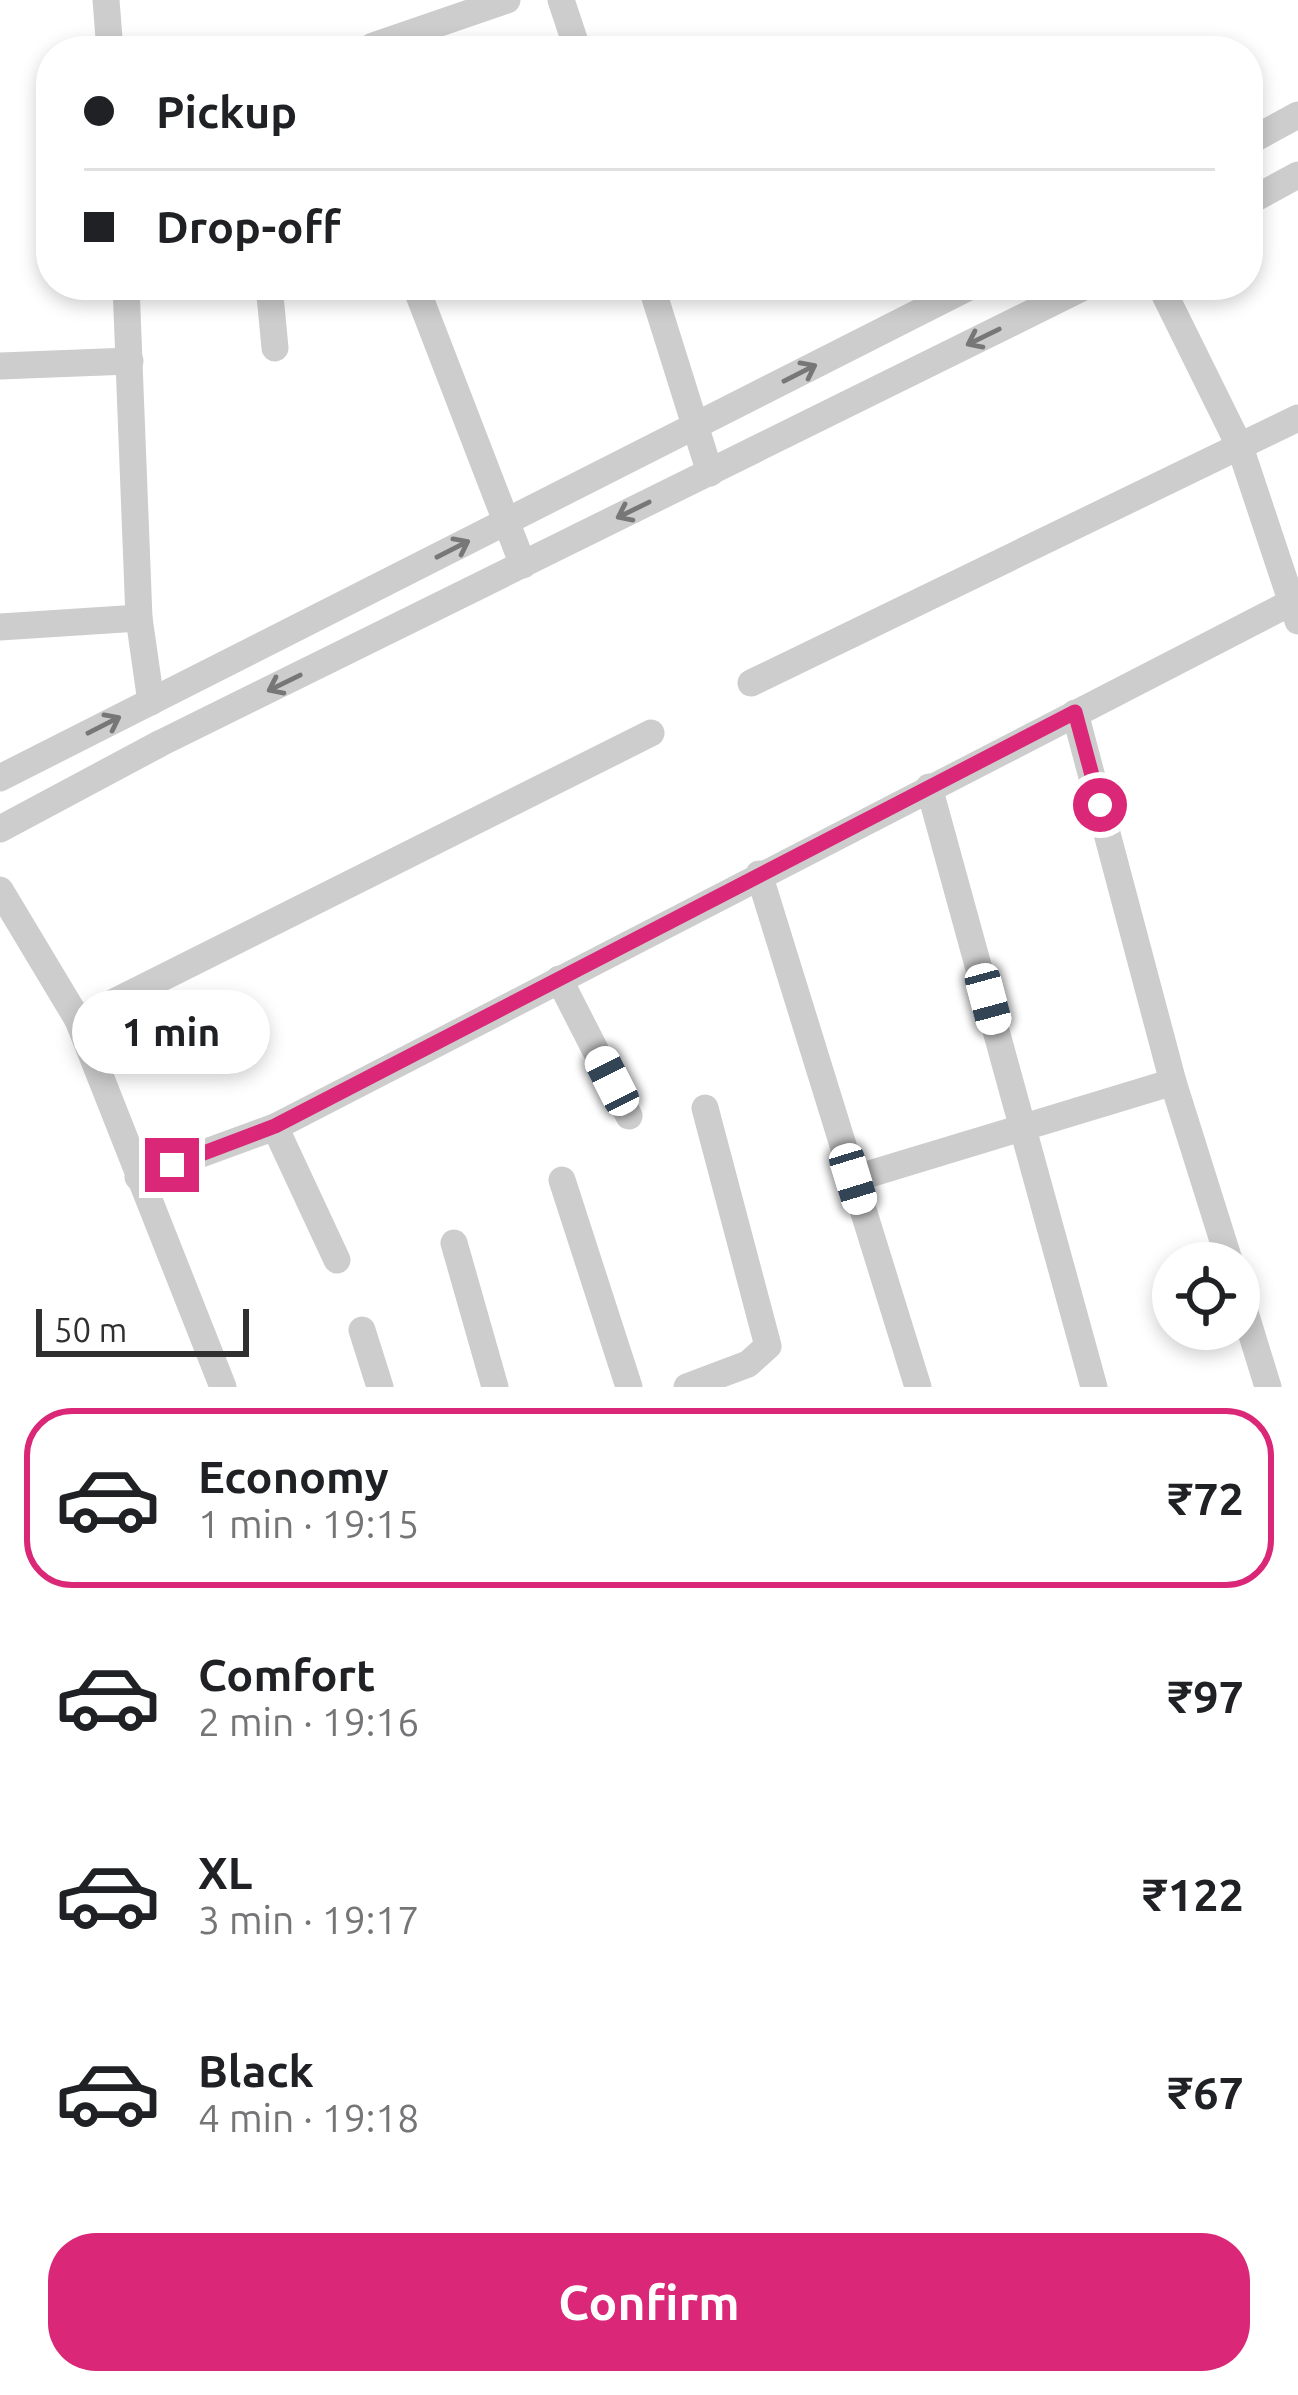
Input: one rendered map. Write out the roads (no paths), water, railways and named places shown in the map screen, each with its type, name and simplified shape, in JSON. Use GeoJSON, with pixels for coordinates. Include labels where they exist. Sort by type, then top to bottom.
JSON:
{"type":"FeatureCollection","features":[{"type":"Feature","properties":{"kind":"street"},"geometry":{"type":"LineString","coordinates":[[106,0],[109,36]]}},
{"type":"Feature","properties":{"kind":"street"},"geometry":{"type":"LineString","coordinates":[[402,36],[507,0]]}},
{"type":"Feature","properties":{"kind":"street"},"geometry":{"type":"LineString","coordinates":[[561,0],[573,36]]}},
{"type":"Feature","properties":{"kind":"street"},"geometry":{"type":"LineString","coordinates":[[1263,134],[1298,115]]}},
{"type":"Feature","properties":{"kind":"street"},"geometry":{"type":"LineString","coordinates":[[1263,194],[1298,176]]}},
{"type":"Feature","properties":{"kind":"street"},"geometry":{"type":"LineString","coordinates":[[127,300],[139,618],[151,702]]}},
{"type":"Feature","properties":{"kind":"street"},"geometry":{"type":"LineString","coordinates":[[270,300],[275,348]]}},
{"type":"Feature","properties":{"kind":"street"},"geometry":{"type":"LineString","coordinates":[[421,300],[523,565]]}},
{"type":"Feature","properties":{"kind":"street"},"geometry":{"type":"LineString","coordinates":[[656,300],[710,473]]}},
{"type":"Feature","properties":{"kind":"street"},"geometry":{"type":"LineString","coordinates":[[0,778],[944,300]]}},
{"type":"Feature","properties":{"kind":"street"},"geometry":{"type":"LineString","coordinates":[[0,829],[1058,300]]}},
{"type":"Feature","properties":{"kind":"street"},"geometry":{"type":"LineString","coordinates":[[138,1177],[275,1126],[1075,712],[1295,611],[1240,447],[1167,300]]}},
{"type":"Feature","properties":{"kind":"street"},"geometry":{"type":"LineString","coordinates":[[0,366],[130,361]]}},
{"type":"Feature","properties":{"kind":"street"},"geometry":{"type":"LineString","coordinates":[[751,683],[1298,418]]}},
{"type":"Feature","properties":{"kind":"street"},"geometry":{"type":"LineString","coordinates":[[0,627],[139,618]]}},
{"type":"Feature","properties":{"kind":"street"},"geometry":{"type":"LineString","coordinates":[[1075,712],[1173,1082],[1223,1242]]}},
{"type":"Feature","properties":{"kind":"street"},"geometry":{"type":"LineString","coordinates":[[78,1020],[651,733]]}},
{"type":"Feature","properties":{"kind":"street"},"geometry":{"type":"LineString","coordinates":[[929,787],[1094,1387]]}},
{"type":"Feature","properties":{"kind":"street"},"geometry":{"type":"LineString","coordinates":[[759,874],[918,1387]]}},
{"type":"Feature","properties":{"kind":"street"},"geometry":{"type":"LineString","coordinates":[[0,890],[78,1020],[223,1387]]}},
{"type":"Feature","properties":{"kind":"street"},"geometry":{"type":"LineString","coordinates":[[559,979],[629,1116]]}},
{"type":"Feature","properties":{"kind":"street"},"geometry":{"type":"LineString","coordinates":[[853,1179],[1173,1082]]}},
{"type":"Feature","properties":{"kind":"street"},"geometry":{"type":"LineString","coordinates":[[687,1387],[748,1364],[768,1346],[705,1108]]}},
{"type":"Feature","properties":{"kind":"street"},"geometry":{"type":"LineString","coordinates":[[275,1126],[337,1260]]}},
{"type":"Feature","properties":{"kind":"street"},"geometry":{"type":"LineString","coordinates":[[562,1180],[629,1387]]}},
{"type":"Feature","properties":{"kind":"street"},"geometry":{"type":"LineString","coordinates":[[454,1243],[495,1387]]}},
{"type":"Feature","properties":{"kind":"street"},"geometry":{"type":"LineString","coordinates":[[362,1330],[380,1387]]}},
{"type":"Feature","properties":{"kind":"street"},"geometry":{"type":"LineString","coordinates":[[1257,1350],[1268,1387]]}}]}
